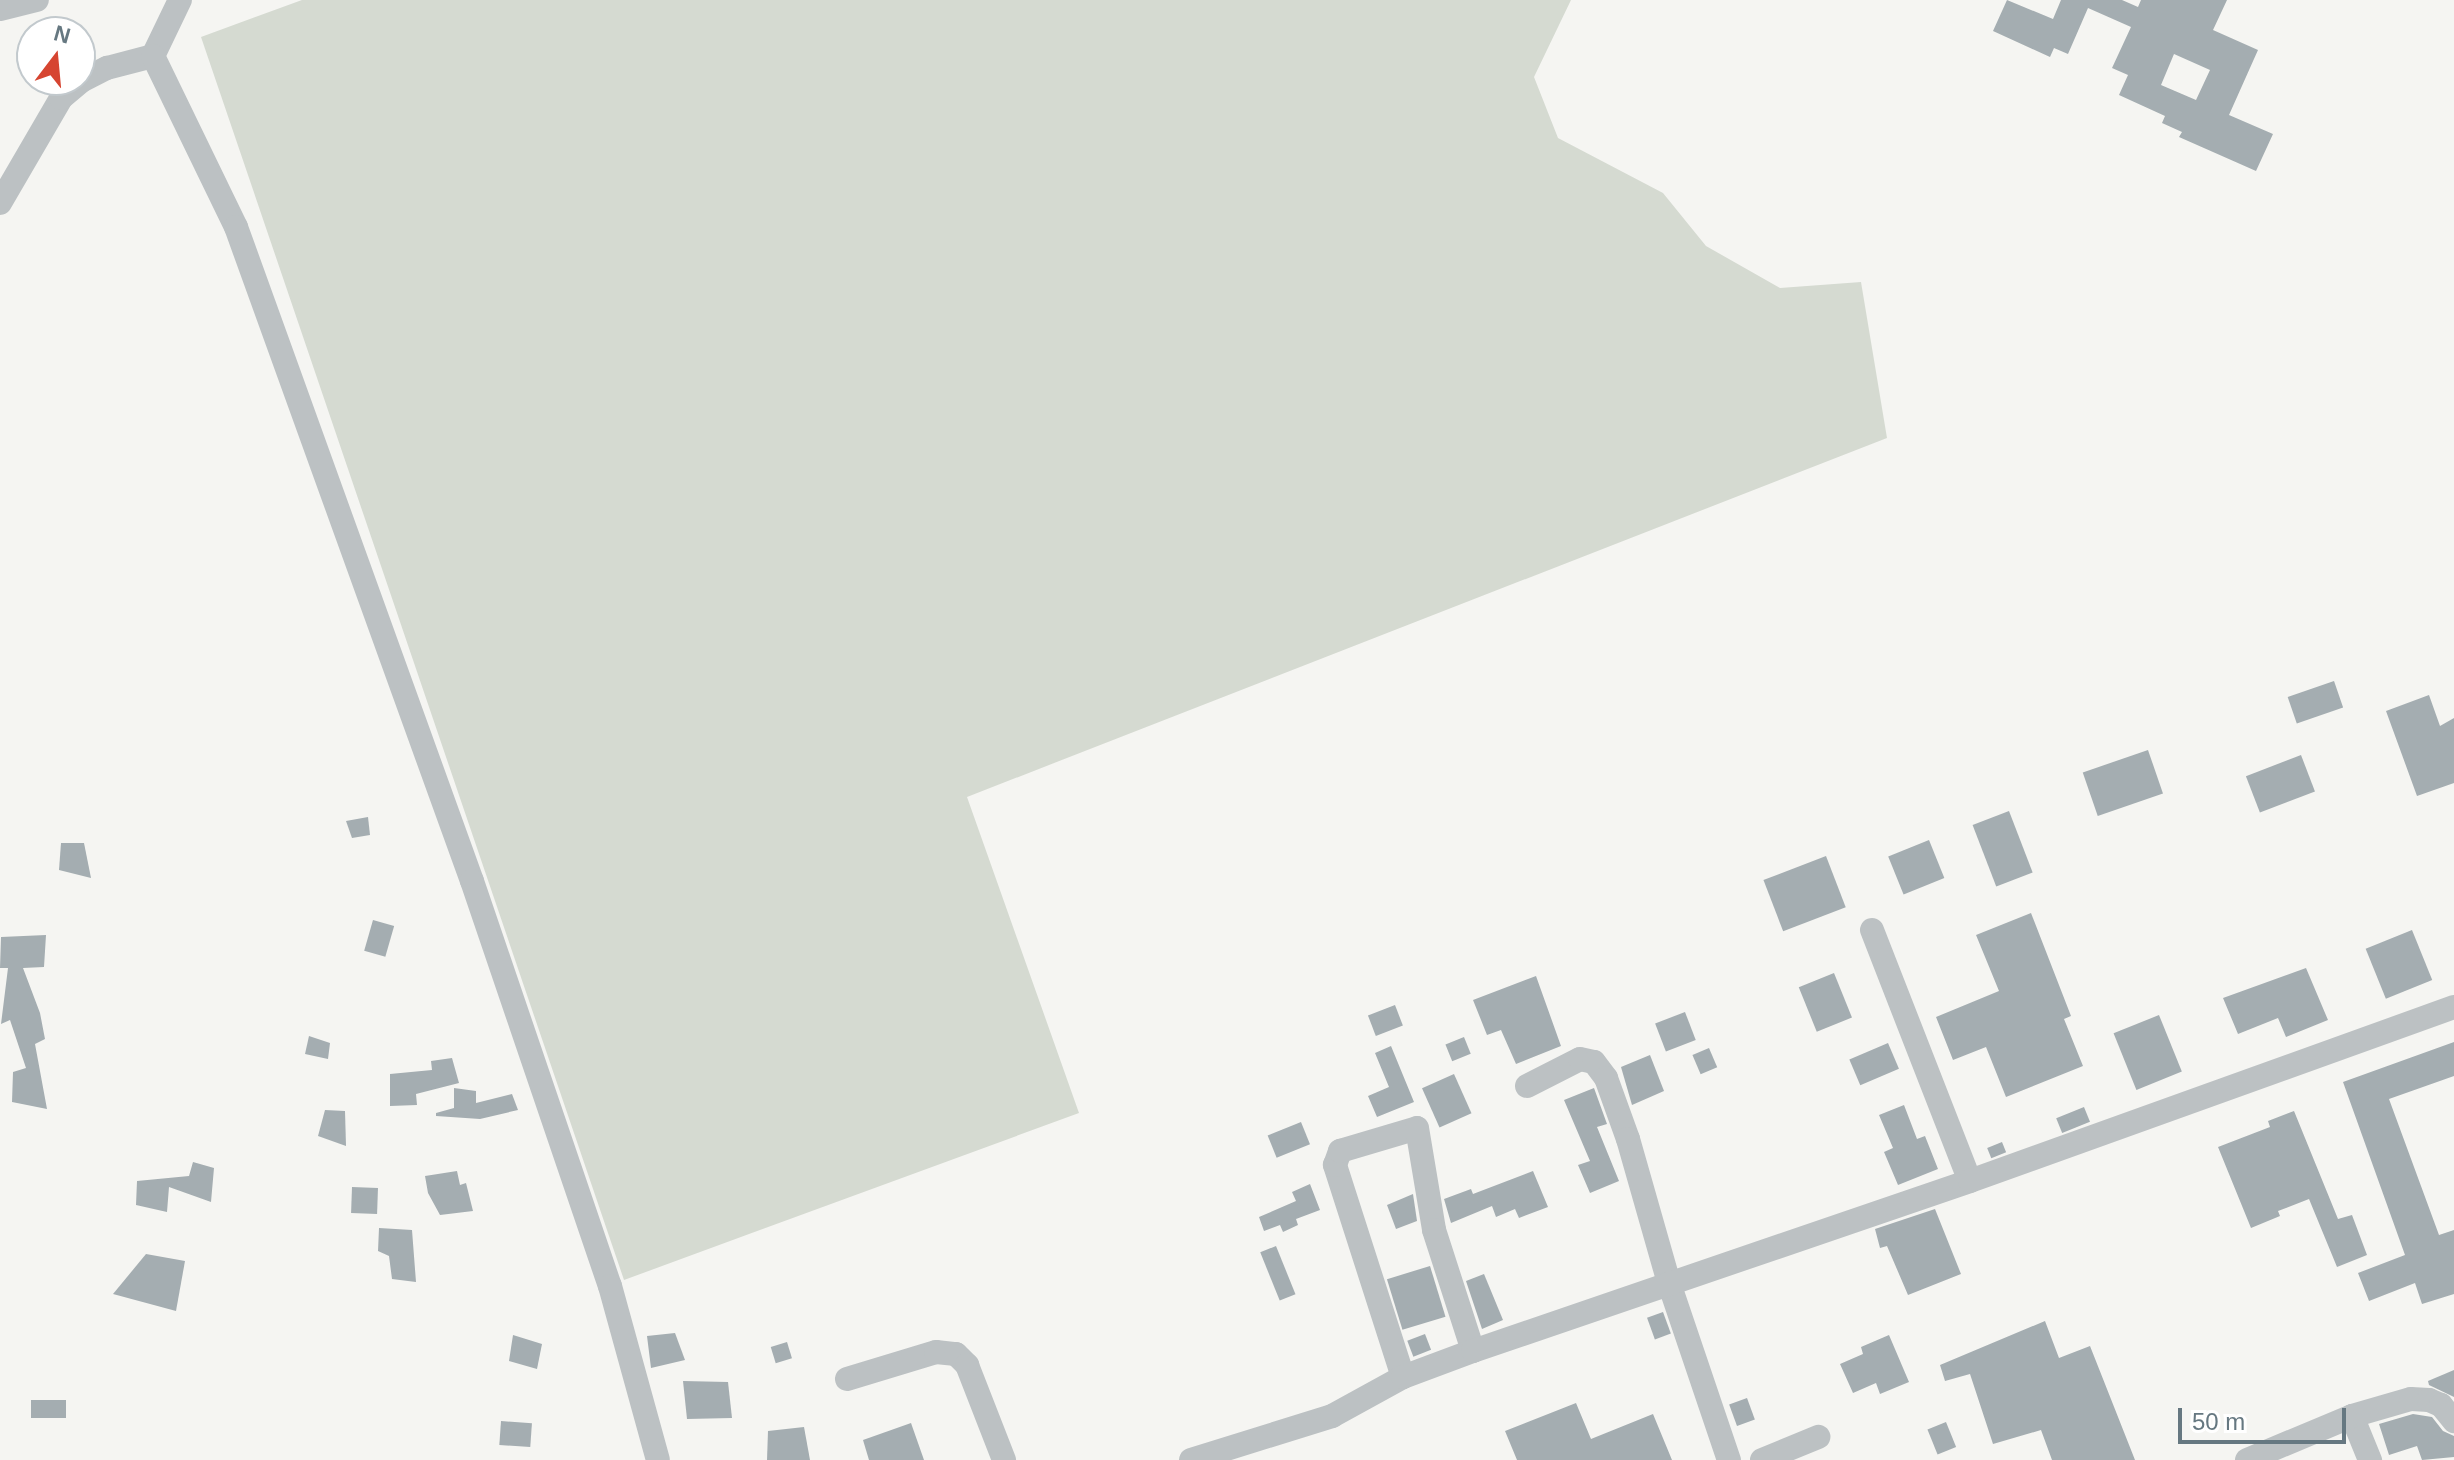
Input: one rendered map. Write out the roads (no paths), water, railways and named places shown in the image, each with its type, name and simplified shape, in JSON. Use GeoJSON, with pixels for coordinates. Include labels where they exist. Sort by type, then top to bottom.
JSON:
{"type":"FeatureCollection","features":[{"type":"Feature","properties":{"kind":"street"},"geometry":{"type":"LineString","coordinates":[[0,9],[37,0]]}},
{"type":"Feature","properties":{"kind":"street"},"geometry":{"type":"LineString","coordinates":[[0,203],[61,98],[81,81],[107,68],[153,56],[180,0]]}},
{"type":"Feature","properties":{"kind":"street"},"geometry":{"type":"LineString","coordinates":[[153,56],[236,227],[467,867],[610,1286],[658,1460]]}},
{"type":"Feature","properties":{"kind":"street"},"geometry":{"type":"LineString","coordinates":[[1872,930],[1970,1181]]}},
{"type":"Feature","properties":{"kind":"street"},"geometry":{"type":"LineString","coordinates":[[1191,1460],[1332,1416],[1403,1377],[1473,1351],[1970,1181],[2454,1007]]}},
{"type":"Feature","properties":{"kind":"street"},"geometry":{"type":"LineString","coordinates":[[1527,1086],[1580,1059],[1594,1062],[1600,1068],[1628,1139],[1669,1283],[1729,1460]]}},
{"type":"Feature","properties":{"kind":"street"},"geometry":{"type":"LineString","coordinates":[[1403,1377],[1335,1165],[1340,1151],[1417,1128],[1434,1230],[1473,1351]]}},
{"type":"Feature","properties":{"kind":"street"},"geometry":{"type":"LineString","coordinates":[[847,1379],[936,1352],[956,1354],[967,1365],[1004,1460]]}},
{"type":"Feature","properties":{"kind":"street"},"geometry":{"type":"LineString","coordinates":[[2247,1460],[2352,1416],[2411,1399],[2429,1400],[2441,1405],[2454,1421]]}},
{"type":"Feature","properties":{"kind":"street"},"geometry":{"type":"LineString","coordinates":[[2352,1416],[2370,1460]]}},
{"type":"Feature","properties":{"kind":"street"},"geometry":{"type":"LineString","coordinates":[[1762,1460],[1818,1437]]}}]}
